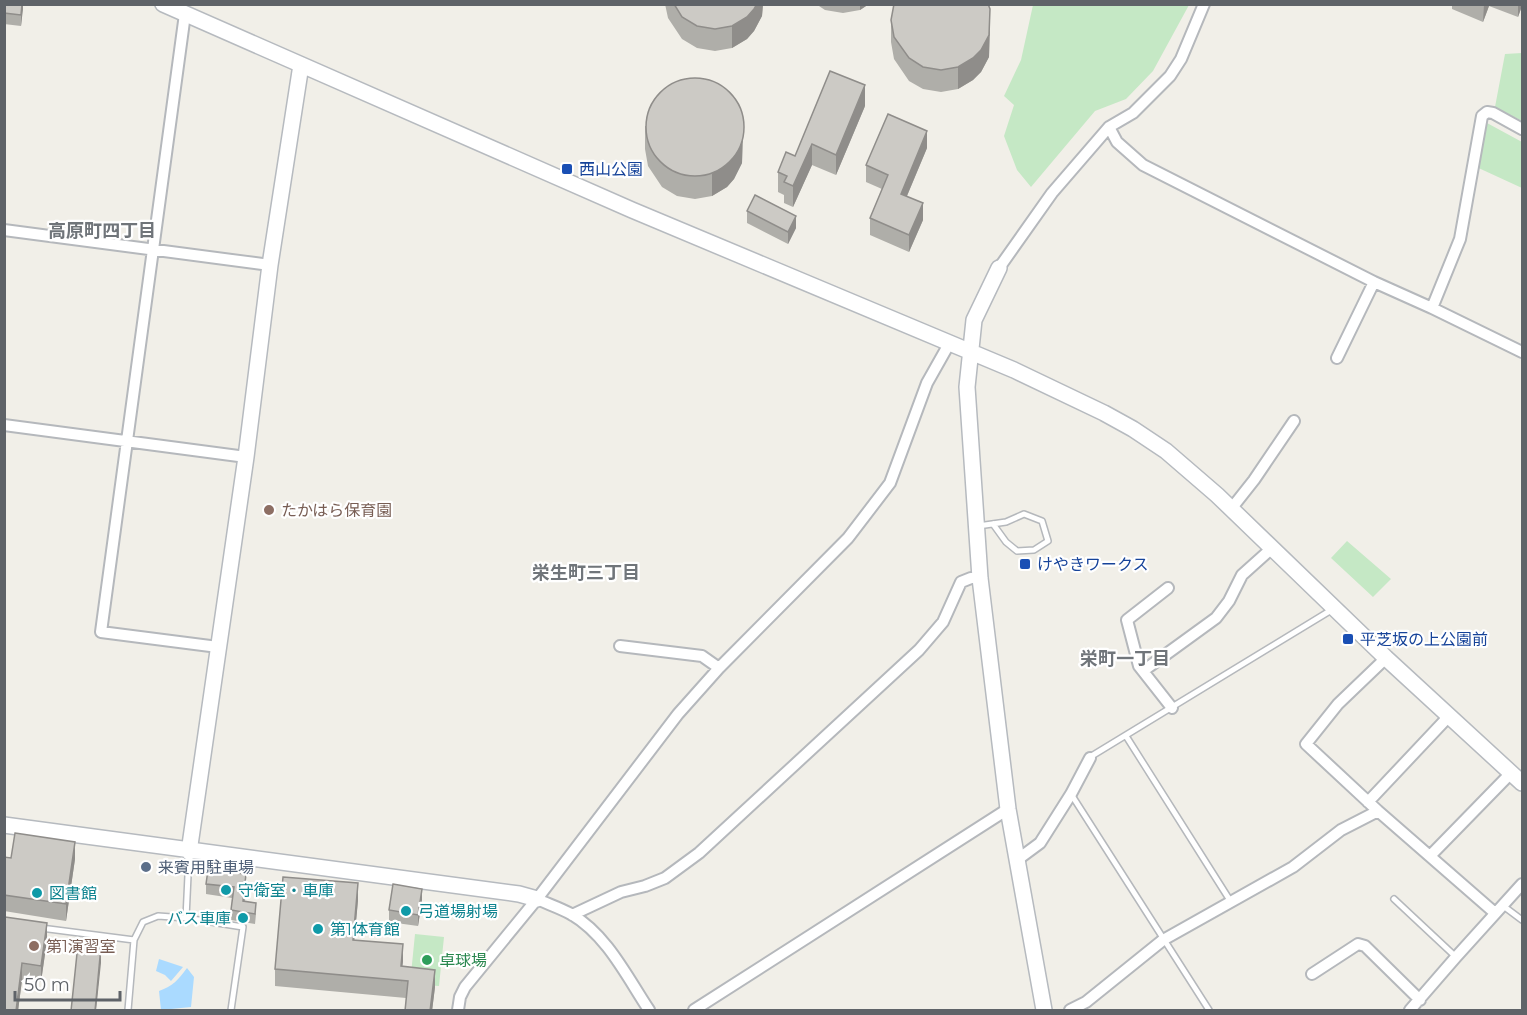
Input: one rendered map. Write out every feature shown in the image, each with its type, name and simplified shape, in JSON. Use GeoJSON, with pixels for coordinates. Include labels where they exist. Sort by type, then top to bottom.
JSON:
{"type":"FeatureCollection","features":[{"type":"Feature","properties":{"kind":"street"},"geometry":{"type":"LineString","coordinates":[[163,4],[632,210],[1014,370],[1104,413],[1166,451],[1231,509],[1386,658],[1517,778],[1430,856]]}},
{"type":"Feature","properties":{"kind":"street"},"geometry":{"type":"LineString","coordinates":[[1044,1011],[1008,809],[980,578],[967,387],[974,320],[999,268],[1052,192],[1109,127],[1133,113],[1170,76],[1181,59],[1204,4]]}},
{"type":"Feature","properties":{"kind":"street"},"geometry":{"type":"LineString","coordinates":[[185,14],[101,632],[218,647]]}},
{"type":"Feature","properties":{"kind":"street"},"geometry":{"type":"LineString","coordinates":[[189,852],[246,458],[270,265],[301,65]]}},
{"type":"Feature","properties":{"kind":"street"},"geometry":{"type":"LineString","coordinates":[[1432,308],[1460,240],[1482,116],[1487,112],[1493,113],[1522,129]]}},
{"type":"Feature","properties":{"kind":"street"},"geometry":{"type":"LineString","coordinates":[[1109,127],[1117,142],[1143,165],[1374,282],[1522,352]]}},
{"type":"Feature","properties":{"kind":"street"},"geometry":{"type":"LineString","coordinates":[[4,230],[270,265]]}},
{"type":"Feature","properties":{"kind":"street"},"geometry":{"type":"LineString","coordinates":[[1337,358],[1374,282]]}},
{"type":"Feature","properties":{"kind":"street"},"geometry":{"type":"LineString","coordinates":[[458,1011],[465,987],[537,899],[678,714],[718,668],[848,538],[890,483],[927,383],[949,344]]}},
{"type":"Feature","properties":{"kind":"street"},"geometry":{"type":"LineString","coordinates":[[1231,509],[1254,480],[1294,421]]}},
{"type":"Feature","properties":{"kind":"street"},"geometry":{"type":"LineString","coordinates":[[4,424],[246,458]]}},
{"type":"Feature","properties":{"kind":"street"},"geometry":{"type":"LineString","coordinates":[[1143,671],[1216,618],[1229,600],[1242,575],[1271,549]]}},
{"type":"Feature","properties":{"kind":"street"},"geometry":{"type":"LineString","coordinates":[[572,915],[621,892],[665,878],[680,865],[699,854],[919,650],[943,622],[961,582],[971,578],[980,578]]}},
{"type":"Feature","properties":{"kind":"street"},"geometry":{"type":"LineString","coordinates":[[1168,588],[1127,620],[1139,666],[1172,708]]}},
{"type":"Feature","properties":{"kind":"street"},"geometry":{"type":"LineString","coordinates":[[620,646],[702,656],[718,668]]}},
{"type":"Feature","properties":{"kind":"street"},"geometry":{"type":"LineString","coordinates":[[1386,658],[1338,704],[1306,744],[1378,812],[1430,856],[1499,909]]}},
{"type":"Feature","properties":{"kind":"street"},"geometry":{"type":"LineString","coordinates":[[1368,802],[1450,715]]}},
{"type":"Feature","properties":{"kind":"street"},"geometry":{"type":"LineString","coordinates":[[1017,860],[1040,843],[1071,794],[1090,758]]}},
{"type":"Feature","properties":{"kind":"street"},"geometry":{"type":"LineString","coordinates":[[694,1011],[1008,809]]}},
{"type":"Feature","properties":{"kind":"street"},"geometry":{"type":"LineString","coordinates":[[1070,1011],[1086,1002],[1163,940],[1293,867],[1341,830],[1378,812]]}},
{"type":"Feature","properties":{"kind":"street"},"geometry":{"type":"LineString","coordinates":[[4,825],[189,852],[519,894],[537,899],[572,915],[590,928],[604,944],[649,1011]]}},
{"type":"Feature","properties":{"kind":"street"},"geometry":{"type":"LineString","coordinates":[[1410,1011],[1522,884]]}},
{"type":"Feature","properties":{"kind":"street"},"geometry":{"type":"LineString","coordinates":[[1312,974],[1358,944],[1365,946],[1420,1000]]}},
{"type":"Feature","properties":{"kind":"lane"},"geometry":{"type":"LineString","coordinates":[[976,526],[1006,522],[1024,514],[1042,521],[1048,541],[1034,550],[1017,550],[1006,542],[993,524]]}},
{"type":"Feature","properties":{"kind":"lane"},"geometry":{"type":"LineString","coordinates":[[1090,758],[1334,608]]}},
{"type":"Feature","properties":{"kind":"lane"},"geometry":{"type":"LineString","coordinates":[[1126,736],[1231,902]]}},
{"type":"Feature","properties":{"kind":"lane"},"geometry":{"type":"LineString","coordinates":[[1071,794],[1209,1011]]}},
{"type":"Feature","properties":{"kind":"lane"},"geometry":{"type":"LineString","coordinates":[[186,918],[189,852]]}},
{"type":"Feature","properties":{"kind":"lane"},"geometry":{"type":"LineString","coordinates":[[1394,899],[1456,957]]}},
{"type":"Feature","properties":{"kind":"lane"},"geometry":{"type":"LineString","coordinates":[[1499,909],[1522,920]]}},
{"type":"Feature","properties":{"kind":"lane"},"geometry":{"type":"LineString","coordinates":[[128,1011],[134,940],[143,922],[158,916],[243,927],[231,1011]]}},
{"type":"Feature","properties":{"kind":"lane"},"geometry":{"type":"LineString","coordinates":[[28,926],[134,940]]}},
{"type":"Feature","properties":{"kind":"green space"},"geometry":{"type":"Polygon","coordinates":[[[1033,5],[1189,5],[1153,71],[1126,99],[1095,111],[1031,187],[1017,170],[1004,136],[1014,105],[1004,96],[1021,60],[1033,5]]]}},
{"type":"Feature","properties":{"kind":"green space"},"geometry":{"type":"Polygon","coordinates":[[[1522,53],[1522,121],[1495,107],[1505,54],[1522,53]]]}},
{"type":"Feature","properties":{"kind":"green space"},"geometry":{"type":"Polygon","coordinates":[[[1487,123],[1522,142],[1522,188],[1472,165],[1480,125],[1487,123]]]}},
{"type":"Feature","properties":{"kind":"green space"},"geometry":{"type":"Polygon","coordinates":[[[1347,541],[1391,579],[1373,597],[1331,558],[1347,541]]]}},
{"type":"Feature","properties":{"kind":"green space","name":"卓球場"},"geometry":{"type":"Polygon","coordinates":[[[415,934],[444,937],[439,986],[410,984],[415,934]]]}},
{"type":"Feature","properties":{"kind":"water"},"geometry":{"type":"Polygon","coordinates":[[[159,959],[183,967],[171,981],[156,971],[159,959]]]}},
{"type":"Feature","properties":{"kind":"water"},"geometry":{"type":"Polygon","coordinates":[[[187,968],[194,977],[191,1007],[161,1010],[159,991],[175,982],[187,968]]]}},
{"type":"Feature","properties":{"kind":"building"},"geometry":{"type":"Polygon","coordinates":[[[4,4],[22,4],[21,15],[4,13],[4,4]]]}},
{"type":"Feature","properties":{"kind":"building"},"geometry":{"type":"Polygon","coordinates":[[[674,4],[757,4],[747,17],[732,26],[715,29],[697,26],[682,17],[674,4]]]}},
{"type":"Feature","properties":{"kind":"building"},"geometry":{"type":"Polygon","coordinates":[[[894,4],[988,4],[990,9],[989,35],[981,50],[958,67],[941,70],[923,67],[909,58],[894,37],[891,20],[894,4]]]}},
{"type":"Feature","properties":{"kind":"building"},"geometry":{"type":"Polygon","coordinates":[[[830,71],[865,85],[836,155],[812,144],[793,186],[784,182],[787,176],[778,172],[786,152],[795,156],[830,71]]]}},
{"type":"Feature","properties":{"kind":"building"},"geometry":{"type":"Polygon","coordinates":[[[695,78],[714,82],[730,92],[740,108],[744,127],[740,146],[730,162],[714,172],[695,176],[676,172],[660,162],[650,146],[646,127],[650,108],[660,92],[676,82],[695,78]]]}},
{"type":"Feature","properties":{"kind":"building"},"geometry":{"type":"Polygon","coordinates":[[[888,114],[927,131],[901,194],[923,203],[909,235],[870,218],[888,175],[866,165],[888,114]]]}},
{"type":"Feature","properties":{"kind":"building"},"geometry":{"type":"Polygon","coordinates":[[[755,195],[796,216],[788,232],[747,211],[755,195]]]}},
{"type":"Feature","properties":{"kind":"building","name":"図書館"},"geometry":{"type":"Polygon","coordinates":[[[15,833],[75,842],[66,904],[4,895],[4,857],[11,858],[15,833]]]}},
{"type":"Feature","properties":{"kind":"building"},"geometry":{"type":"Polygon","coordinates":[[[208,870],[246,874],[243,901],[256,903],[255,914],[231,910],[234,887],[206,884],[208,870]]]}},
{"type":"Feature","properties":{"kind":"building","name":"第1体育館"},"geometry":{"type":"Polygon","coordinates":[[[283,877],[358,883],[353,940],[403,944],[401,966],[435,970],[430,1011],[405,1011],[408,981],[275,969],[283,877]]]}},
{"type":"Feature","properties":{"kind":"building"},"geometry":{"type":"Polygon","coordinates":[[[393,884],[422,889],[418,915],[389,910],[393,884]]]}},
{"type":"Feature","properties":{"kind":"building"},"geometry":{"type":"Polygon","coordinates":[[[5,917],[47,923],[41,966],[22,963],[16,1011],[4,1011],[5,917]]]}},
{"type":"Feature","properties":{"kind":"building"},"geometry":{"type":"Polygon","coordinates":[[[78,944],[101,946],[95,1011],[71,1011],[78,944]]]}},
{"type":"Feature","properties":{"kind":"place","name":"西山公園"},"geometry":{"type":"Point","coordinates":[567,169]}},
{"type":"Feature","properties":{"kind":"place","name":"たかはら保育園"},"geometry":{"type":"Point","coordinates":[269,510]}},
{"type":"Feature","properties":{"kind":"place","name":"けやきワークス"},"geometry":{"type":"Point","coordinates":[1025,564]}},
{"type":"Feature","properties":{"kind":"place","name":"平芝坂の上公園前"},"geometry":{"type":"Point","coordinates":[1348,639]}},
{"type":"Feature","properties":{"kind":"place","name":"来賓用駐車場"},"geometry":{"type":"Point","coordinates":[146,867]}},
{"type":"Feature","properties":{"kind":"place","name":"守衛室・車庫"},"geometry":{"type":"Point","coordinates":[226,890]}},
{"type":"Feature","properties":{"kind":"place","name":"図書館"},"geometry":{"type":"Point","coordinates":[37,893]}},
{"type":"Feature","properties":{"kind":"place","name":"弓道場射場"},"geometry":{"type":"Point","coordinates":[406,911]}},
{"type":"Feature","properties":{"kind":"place","name":"バス車庫"},"geometry":{"type":"Point","coordinates":[243,918]}},
{"type":"Feature","properties":{"kind":"place","name":"第1体育館"},"geometry":{"type":"Point","coordinates":[318,929]}},
{"type":"Feature","properties":{"kind":"place","name":"第1演習室"},"geometry":{"type":"Point","coordinates":[34,946]}},
{"type":"Feature","properties":{"kind":"place","name":"卓球場"},"geometry":{"type":"Point","coordinates":[427,960]}},
{"type":"Feature","properties":{"kind":"district","name":"高原町四丁目"},"geometry":{"type":"Point","coordinates":[102,231]}},
{"type":"Feature","properties":{"kind":"district","name":"栄生町三丁目"},"geometry":{"type":"Point","coordinates":[586,573]}},
{"type":"Feature","properties":{"kind":"district","name":"栄町一丁目"},"geometry":{"type":"Point","coordinates":[1125,659]}}]}
